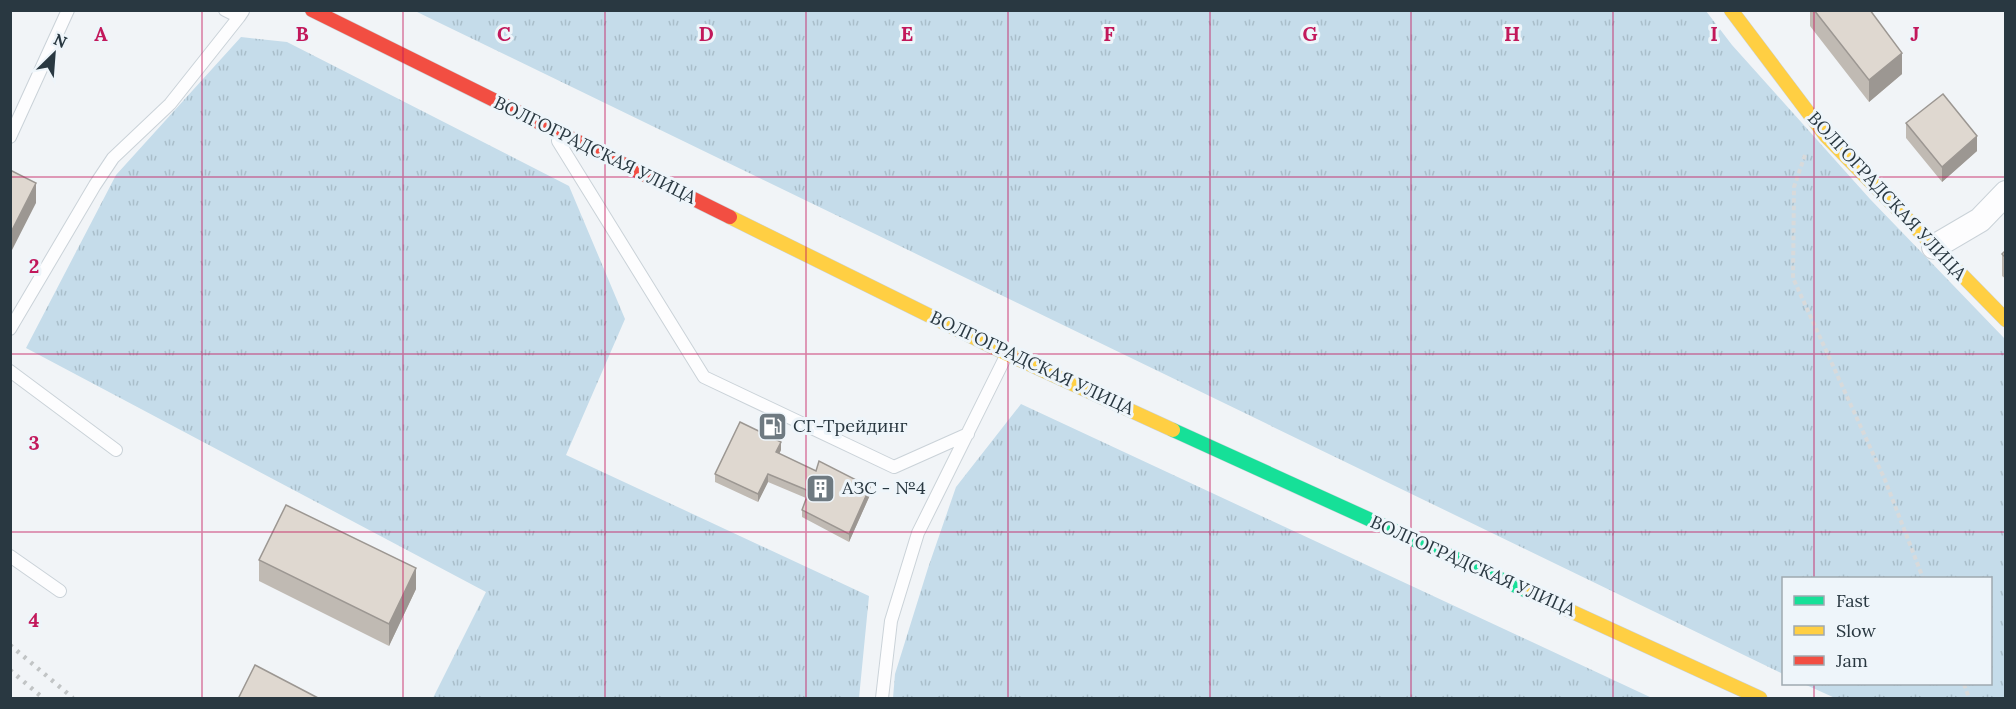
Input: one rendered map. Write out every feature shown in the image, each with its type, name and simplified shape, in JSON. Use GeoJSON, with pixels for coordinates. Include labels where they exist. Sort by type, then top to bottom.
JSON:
{"type":"FeatureCollection","features":[{"type":"Feature","properties":{"kind":"main road","name":"ВОЛГОГРАДСКАЯ УЛИЦА"},"geometry":{"type":"LineString","coordinates":[[312,10],[1007,354],[1693,666],[1760,699]]}},
{"type":"Feature","properties":{"kind":"main road","name":"ВОЛГОГРАДСКАЯ УЛИЦА"},"geometry":{"type":"LineString","coordinates":[[1731,10],[1826,136],[2006,320]]}},
{"type":"Feature","properties":{"kind":"street"},"geometry":{"type":"LineString","coordinates":[[1934,247],[1980,220],[2006,193]]}},
{"type":"Feature","properties":{"kind":"lane"},"geometry":{"type":"LineString","coordinates":[[10,137],[68,10]]}},
{"type":"Feature","properties":{"kind":"lane"},"geometry":{"type":"LineString","coordinates":[[10,329],[113,158],[170,104],[241,14],[225,10]]}},
{"type":"Feature","properties":{"kind":"lane"},"geometry":{"type":"LineString","coordinates":[[549,126],[704,377],[894,467],[968,434]]}},
{"type":"Feature","properties":{"kind":"lane"},"geometry":{"type":"LineString","coordinates":[[882,699],[891,621],[918,533],[1007,354]]}},
{"type":"Feature","properties":{"kind":"lane"},"geometry":{"type":"LineString","coordinates":[[10,371],[116,450]]}},
{"type":"Feature","properties":{"kind":"lane"},"geometry":{"type":"LineString","coordinates":[[10,556],[60,591]]}},
{"type":"Feature","properties":{"kind":"path"},"geometry":{"type":"LineString","coordinates":[[1815,123],[1794,187],[1793,278],[1885,480],[1922,577]]}},
{"type":"Feature","properties":{"kind":"path"},"geometry":{"type":"LineString","coordinates":[[1964,685],[1970,699]]}},
{"type":"Feature","properties":{"kind":"green space"},"geometry":{"type":"Polygon","coordinates":[[[415,11],[1706,11],[1732,45],[1870,199],[2005,339],[2005,698],[1835,698],[1806,685],[1992,685],[1992,577],[1782,577],[1782,674],[415,11]]]}},
{"type":"Feature","properties":{"kind":"green space"},"geometry":{"type":"Polygon","coordinates":[[[241,37],[287,42],[569,186],[625,319],[566,455],[869,596],[859,698],[433,698],[486,592],[26,348],[116,175],[241,37]]]}},
{"type":"Feature","properties":{"kind":"green space"},"geometry":{"type":"Polygon","coordinates":[[[1021,404],[1652,698],[893,698],[895,674],[956,487],[1021,404]]]}},
{"type":"Feature","properties":{"kind":"building"},"geometry":{"type":"Polygon","coordinates":[[[1814,10],[1870,10],[1902,53],[1869,80],[1814,10]]]}},
{"type":"Feature","properties":{"kind":"building"},"geometry":{"type":"Polygon","coordinates":[[[1943,94],[1977,136],[1942,167],[1906,123],[1943,94]]]}},
{"type":"Feature","properties":{"kind":"building"},"geometry":{"type":"Polygon","coordinates":[[[10,170],[36,183],[10,234],[10,170]]]}},
{"type":"Feature","properties":{"kind":"building","name":"АЗС - №4"},"geometry":{"type":"Polygon","coordinates":[[[740,422],[781,442],[776,452],[816,471],[819,461],[870,487],[849,534],[802,510],[809,491],[768,474],[758,494],[715,474],[740,422]]]}},
{"type":"Feature","properties":{"kind":"building"},"geometry":{"type":"Polygon","coordinates":[[[286,505],[416,568],[389,624],[259,560],[286,505]]]}},
{"type":"Feature","properties":{"kind":"building"},"geometry":{"type":"Polygon","coordinates":[[[255,665],[320,699],[238,699],[255,665]]]}},
{"type":"Feature","properties":{"kind":"railway"},"geometry":{"type":"LineString","coordinates":[[10,645],[73,698]]}},
{"type":"Feature","properties":{"kind":"railway"},"geometry":{"type":"LineString","coordinates":[[10,670],[43,698]]}},
{"type":"Feature","properties":{"kind":"traffic: fast"},"geometry":{"type":"LineString","coordinates":[[1173,430],[1529,592]]}},
{"type":"Feature","properties":{"kind":"traffic: slow"},"geometry":{"type":"LineString","coordinates":[[1731,10],[1826,136],[2006,320]]}},
{"type":"Feature","properties":{"kind":"traffic: slow"},"geometry":{"type":"LineString","coordinates":[[730,217],[1007,354],[1173,430]]}},
{"type":"Feature","properties":{"kind":"traffic: slow"},"geometry":{"type":"LineString","coordinates":[[1529,592],[1760,698]]}},
{"type":"Feature","properties":{"kind":"traffic: jam"},"geometry":{"type":"LineString","coordinates":[[312,10],[730,217]]}},
{"type":"Feature","properties":{"kind":"place","name":"СГ-Трейдинг"},"geometry":{"type":"Point","coordinates":[772,426]}},
{"type":"Feature","properties":{"kind":"place","name":"АЗС - №4"},"geometry":{"type":"Point","coordinates":[821,488]}}]}
